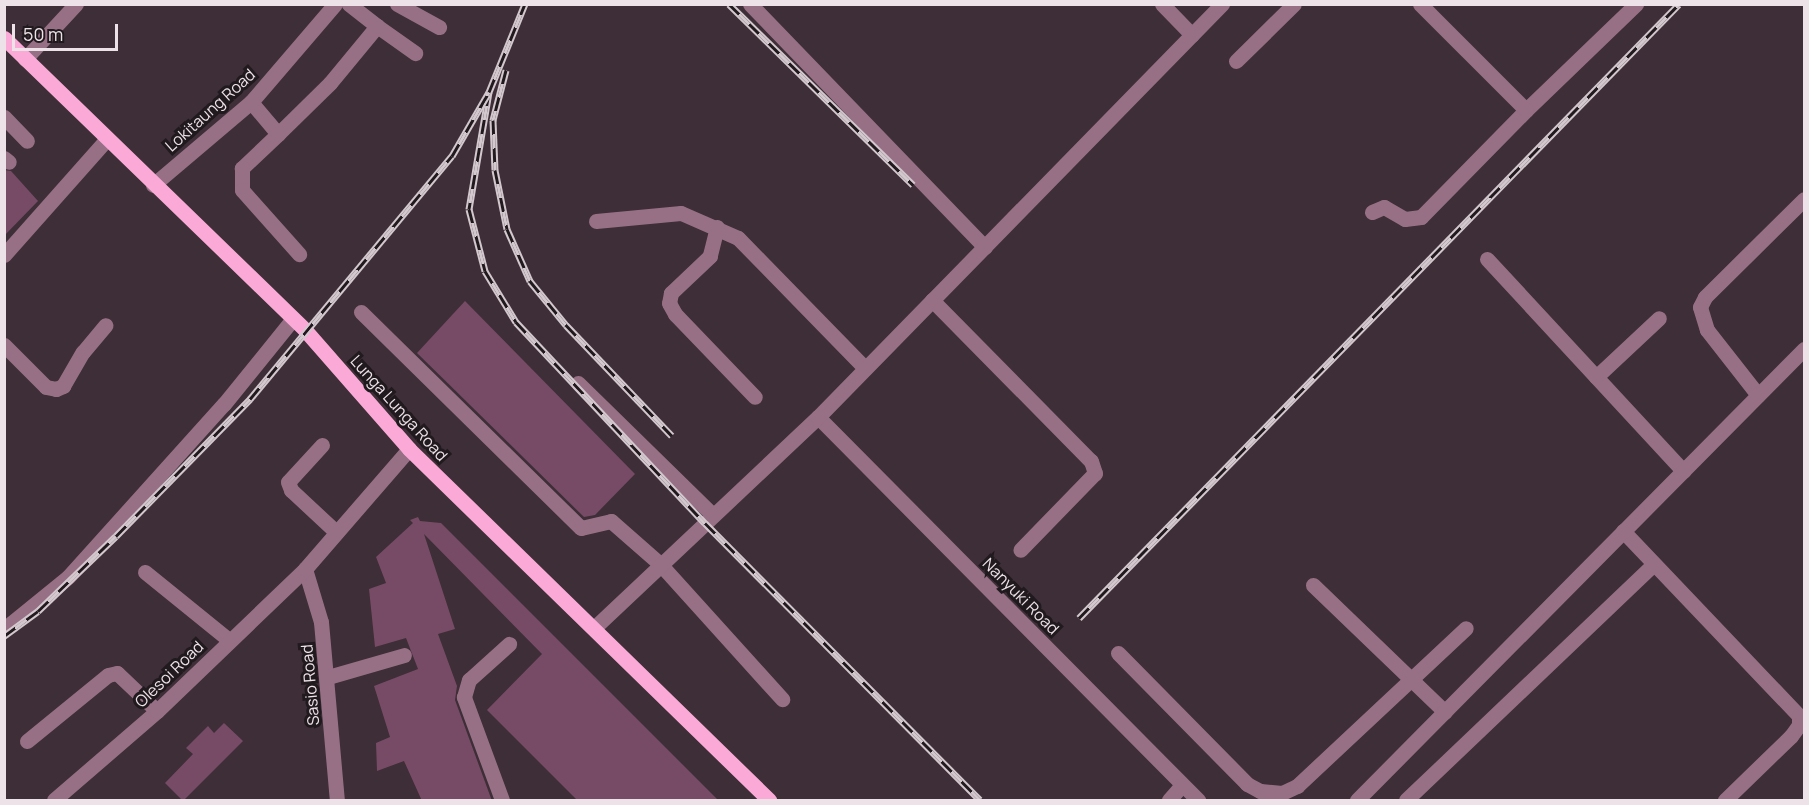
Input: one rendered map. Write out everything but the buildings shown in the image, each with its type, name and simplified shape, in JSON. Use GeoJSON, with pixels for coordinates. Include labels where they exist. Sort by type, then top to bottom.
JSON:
{"type":"FeatureCollection","features":[{"type":"Feature","properties":{"kind":"main road","name":"Lunga Lunga Road"},"geometry":{"type":"LineString","coordinates":[[4,38],[292,320],[409,449],[769,801]]}},
{"type":"Feature","properties":{"kind":"street"},"geometry":{"type":"LineString","coordinates":[[25,59],[76,4]]}},
{"type":"Feature","properties":{"kind":"street","name":"Lokitaung Road"},"geometry":{"type":"LineString","coordinates":[[153,185],[251,102],[334,4]]}},
{"type":"Feature","properties":{"kind":"street"},"geometry":{"type":"LineString","coordinates":[[348,4],[415,53]]}},
{"type":"Feature","properties":{"kind":"street"},"geometry":{"type":"LineString","coordinates":[[397,4],[439,27]]}},
{"type":"Feature","properties":{"kind":"street"},"geometry":{"type":"LineString","coordinates":[[750,4],[985,247]]}},
{"type":"Feature","properties":{"kind":"street"},"geometry":{"type":"LineString","coordinates":[[1162,4],[1191,35]]}},
{"type":"Feature","properties":{"kind":"street"},"geometry":{"type":"LineString","coordinates":[[594,628],[818,417],[1222,4]]}},
{"type":"Feature","properties":{"kind":"street"},"geometry":{"type":"LineString","coordinates":[[1236,61],[1294,4]]}},
{"type":"Feature","properties":{"kind":"street"},"geometry":{"type":"LineString","coordinates":[[1420,4],[1526,110]]}},
{"type":"Feature","properties":{"kind":"street"},"geometry":{"type":"LineString","coordinates":[[1372,212],[1383,207],[1405,219],[1421,217],[1526,110],[1636,4]]}},
{"type":"Feature","properties":{"kind":"street"},"geometry":{"type":"LineString","coordinates":[[298,254],[242,190],[242,168],[330,83],[377,26]]}},
{"type":"Feature","properties":{"kind":"street"},"geometry":{"type":"LineString","coordinates":[[251,102],[278,134]]}},
{"type":"Feature","properties":{"kind":"street"},"geometry":{"type":"LineString","coordinates":[[4,117],[27,141]]}},
{"type":"Feature","properties":{"kind":"street"},"geometry":{"type":"LineString","coordinates":[[4,255],[106,140]]}},
{"type":"Feature","properties":{"kind":"street"},"geometry":{"type":"LineString","coordinates":[[1758,395],[1707,330],[1700,318],[1700,307],[1705,297],[1804,199]]}},
{"type":"Feature","properties":{"kind":"street"},"geometry":{"type":"LineString","coordinates":[[596,221],[681,213],[738,238],[865,368]]}},
{"type":"Feature","properties":{"kind":"street"},"geometry":{"type":"LineString","coordinates":[[717,227],[711,256],[671,293],[669,303],[675,314],[755,397]]}},
{"type":"Feature","properties":{"kind":"street"},"geometry":{"type":"LineString","coordinates":[[1487,259],[1683,471]]}},
{"type":"Feature","properties":{"kind":"street"},"geometry":{"type":"LineString","coordinates":[[932,300],[1091,461],[1095,473],[1020,550]]}},
{"type":"Feature","properties":{"kind":"street"},"geometry":{"type":"LineString","coordinates":[[361,312],[581,528],[611,522],[661,565],[782,699]]}},
{"type":"Feature","properties":{"kind":"street"},"geometry":{"type":"LineString","coordinates":[[1596,377],[1659,318]]}},
{"type":"Feature","properties":{"kind":"street"},"geometry":{"type":"LineString","coordinates":[[4,629],[68,578],[224,404],[292,320]]}},
{"type":"Feature","properties":{"kind":"street"},"geometry":{"type":"LineString","coordinates":[[4,345],[46,387],[56,389],[63,386],[83,352],[106,326]]}},
{"type":"Feature","properties":{"kind":"street"},"geometry":{"type":"LineString","coordinates":[[1358,801],[1804,349]]}},
{"type":"Feature","properties":{"kind":"street"},"geometry":{"type":"LineString","coordinates":[[578,383],[714,515]]}},
{"type":"Feature","properties":{"kind":"street","name":"Nanyuki Road"},"geometry":{"type":"LineString","coordinates":[[818,417],[1198,801]]}},
{"type":"Feature","properties":{"kind":"street"},"geometry":{"type":"LineString","coordinates":[[322,445],[288,482],[291,490],[336,532]]}},
{"type":"Feature","properties":{"kind":"street","name":"Olesoi Road"},"geometry":{"type":"LineString","coordinates":[[54,801],[157,711],[305,569],[409,449]]}},
{"type":"Feature","properties":{"kind":"street"},"geometry":{"type":"LineString","coordinates":[[1623,531],[1799,717],[1799,725],[1791,736],[1725,801]]}},
{"type":"Feature","properties":{"kind":"street"},"geometry":{"type":"LineString","coordinates":[[1406,801],[1654,564]]}},
{"type":"Feature","properties":{"kind":"street","name":"Sasio Road"},"geometry":{"type":"LineString","coordinates":[[305,569],[315,594],[328,677],[337,801]]}},
{"type":"Feature","properties":{"kind":"street"},"geometry":{"type":"LineString","coordinates":[[145,572],[229,640]]}},
{"type":"Feature","properties":{"kind":"street"},"geometry":{"type":"LineString","coordinates":[[1313,585],[1445,712]]}},
{"type":"Feature","properties":{"kind":"street"},"geometry":{"type":"LineString","coordinates":[[1118,653],[1248,784],[1260,791],[1282,794],[1297,786],[1466,628]]}},
{"type":"Feature","properties":{"kind":"street"},"geometry":{"type":"LineString","coordinates":[[502,801],[464,697],[469,680],[509,644]]}},
{"type":"Feature","properties":{"kind":"street"},"geometry":{"type":"LineString","coordinates":[[328,677],[404,655]]}},
{"type":"Feature","properties":{"kind":"street"},"geometry":{"type":"LineString","coordinates":[[27,741],[108,675],[117,673],[157,711]]}},
{"type":"Feature","properties":{"kind":"street"},"geometry":{"type":"LineString","coordinates":[[1169,801],[1182,785]]}},
{"type":"Feature","properties":{"kind":"railway"},"geometry":{"type":"LineString","coordinates":[[4,636],[38,611],[116,536],[250,399],[452,156],[489,92],[525,4]]}},
{"type":"Feature","properties":{"kind":"railway"},"geometry":{"type":"LineString","coordinates":[[729,4],[913,185]]}},
{"type":"Feature","properties":{"kind":"railway"},"geometry":{"type":"LineString","coordinates":[[1079,618],[1679,4]]}},
{"type":"Feature","properties":{"kind":"railway"},"geometry":{"type":"LineString","coordinates":[[506,70],[493,120],[495,170],[507,229],[530,281],[566,325],[672,436]]}},
{"type":"Feature","properties":{"kind":"railway"},"geometry":{"type":"LineString","coordinates":[[489,92],[469,209],[485,271],[516,322],[705,523],[980,800]]}}]}
